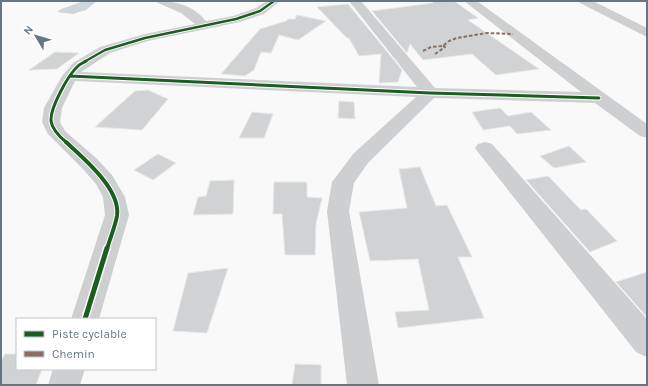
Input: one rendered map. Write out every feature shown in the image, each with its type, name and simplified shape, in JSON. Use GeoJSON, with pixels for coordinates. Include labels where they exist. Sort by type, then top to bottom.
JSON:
{"type":"FeatureCollection","features":[{"type":"Feature","properties":{"kind":"street"},"geometry":{"type":"LineString","coordinates":[[162,1],[185,10],[200,21],[203,26]]}},
{"type":"Feature","properties":{"kind":"street"},"geometry":{"type":"LineString","coordinates":[[85,318],[117,215],[114,197],[104,180],[89,163],[57,134],[51,122],[53,108],[70,76],[78,66],[105,50],[145,38],[249,15],[260,11],[274,1]]}},
{"type":"Feature","properties":{"kind":"street"},"geometry":{"type":"LineString","coordinates":[[355,1],[430,93]]}},
{"type":"Feature","properties":{"kind":"street"},"geometry":{"type":"LineString","coordinates":[[470,1],[599,98],[647,132]]}},
{"type":"Feature","properties":{"kind":"street"},"geometry":{"type":"LineString","coordinates":[[584,1],[647,33]]}},
{"type":"Feature","properties":{"kind":"street"},"geometry":{"type":"LineString","coordinates":[[77,51],[114,36],[163,27],[185,30]]}},
{"type":"Feature","properties":{"kind":"street"},"geometry":{"type":"LineString","coordinates":[[70,76],[430,93],[599,98]]}},
{"type":"Feature","properties":{"kind":"street"},"geometry":{"type":"LineString","coordinates":[[363,385],[338,211],[343,182],[361,158],[430,93]]}},
{"type":"Feature","properties":{"kind":"street"},"geometry":{"type":"LineString","coordinates":[[485,148],[647,342]]}},
{"type":"Feature","properties":{"kind":"street"},"geometry":{"type":"LineString","coordinates":[[64,385],[69,370]]}},
{"type":"Feature","properties":{"kind":"shaded area"},"geometry":{"type":"Polygon","coordinates":[[[84,1],[97,1],[86,10],[73,14],[57,12],[61,9],[84,1]]]}},
{"type":"Feature","properties":{"kind":"building"},"geometry":{"type":"Polygon","coordinates":[[[431,1],[454,1],[478,18],[468,20],[539,69],[496,75],[472,54],[423,60],[410,44],[407,53],[372,11],[433,3],[431,1]]]}},
{"type":"Feature","properties":{"kind":"building"},"geometry":{"type":"Polygon","coordinates":[[[348,4],[402,70],[398,82],[379,83],[381,54],[359,56],[349,38],[347,38],[317,7],[348,4]]]}},
{"type":"Feature","properties":{"kind":"building"},"geometry":{"type":"Polygon","coordinates":[[[297,15],[326,21],[298,40],[279,35],[271,53],[261,52],[254,70],[245,76],[221,74],[260,29],[286,21],[288,19],[295,19],[297,15]]]}},
{"type":"Feature","properties":{"kind":"building"},"geometry":{"type":"Polygon","coordinates":[[[55,52],[79,53],[57,69],[29,70],[55,52]]]}},
{"type":"Feature","properties":{"kind":"building"},"geometry":{"type":"Polygon","coordinates":[[[148,90],[168,99],[142,130],[95,127],[135,91],[148,90]]]}},
{"type":"Feature","properties":{"kind":"building"},"geometry":{"type":"Polygon","coordinates":[[[339,101],[354,102],[355,119],[338,118],[339,101]]]}},
{"type":"Feature","properties":{"kind":"building"},"geometry":{"type":"Polygon","coordinates":[[[500,108],[508,116],[531,112],[551,130],[517,134],[510,126],[483,130],[472,112],[500,108]]]}},
{"type":"Feature","properties":{"kind":"building"},"geometry":{"type":"Polygon","coordinates":[[[252,112],[273,114],[264,138],[239,138],[252,112]]]}},
{"type":"Feature","properties":{"kind":"building"},"geometry":{"type":"Polygon","coordinates":[[[569,146],[586,162],[554,168],[540,156],[569,146]]]}},
{"type":"Feature","properties":{"kind":"building"},"geometry":{"type":"Polygon","coordinates":[[[158,154],[176,163],[153,180],[134,170],[158,154]]]}},
{"type":"Feature","properties":{"kind":"building"},"geometry":{"type":"Polygon","coordinates":[[[420,167],[436,206],[447,205],[472,257],[458,257],[484,318],[398,328],[395,312],[429,310],[418,259],[370,261],[359,212],[407,208],[399,169],[420,167]]]}},
{"type":"Feature","properties":{"kind":"building"},"geometry":{"type":"Polygon","coordinates":[[[548,176],[581,210],[586,209],[617,241],[590,252],[526,180],[548,176]]]}},
{"type":"Feature","properties":{"kind":"building"},"geometry":{"type":"Polygon","coordinates":[[[234,180],[233,214],[193,215],[198,197],[206,196],[210,181],[234,180]]]}},
{"type":"Feature","properties":{"kind":"building"},"geometry":{"type":"Polygon","coordinates":[[[274,182],[307,182],[307,197],[322,198],[316,224],[315,255],[285,255],[282,214],[273,214],[274,182]]]}},
{"type":"Feature","properties":{"kind":"building"},"geometry":{"type":"Polygon","coordinates":[[[228,268],[207,333],[173,331],[188,273],[228,268]]]}},
{"type":"Feature","properties":{"kind":"building"},"geometry":{"type":"Polygon","coordinates":[[[647,272],[647,317],[616,282],[647,272]]]}},
{"type":"Feature","properties":{"kind":"building"},"geometry":{"type":"Polygon","coordinates":[[[5,354],[16,354],[16,370],[42,370],[36,385],[1,385],[1,361],[5,354]]]}},
{"type":"Feature","properties":{"kind":"building"},"geometry":{"type":"Polygon","coordinates":[[[295,364],[321,365],[321,385],[292,385],[295,364]]]}},
{"type":"Feature","properties":{"kind":"marked path"},"geometry":{"type":"LineString","coordinates":[[423,51],[431,47],[443,46],[449,41],[457,38],[487,33],[513,34]]}},
{"type":"Feature","properties":{"kind":"marked path"},"geometry":{"type":"LineString","coordinates":[[435,54],[445,47],[443,46]]}},
{"type":"Feature","properties":{"kind":"cycle path"},"geometry":{"type":"LineString","coordinates":[[85,318],[117,215],[114,197],[104,180],[89,163],[57,134],[51,122],[53,108],[70,76],[78,66],[105,50],[145,38],[236,19],[260,11],[274,1]]}},
{"type":"Feature","properties":{"kind":"cycle path"},"geometry":{"type":"LineString","coordinates":[[70,76],[430,93],[599,98]]}}]}
